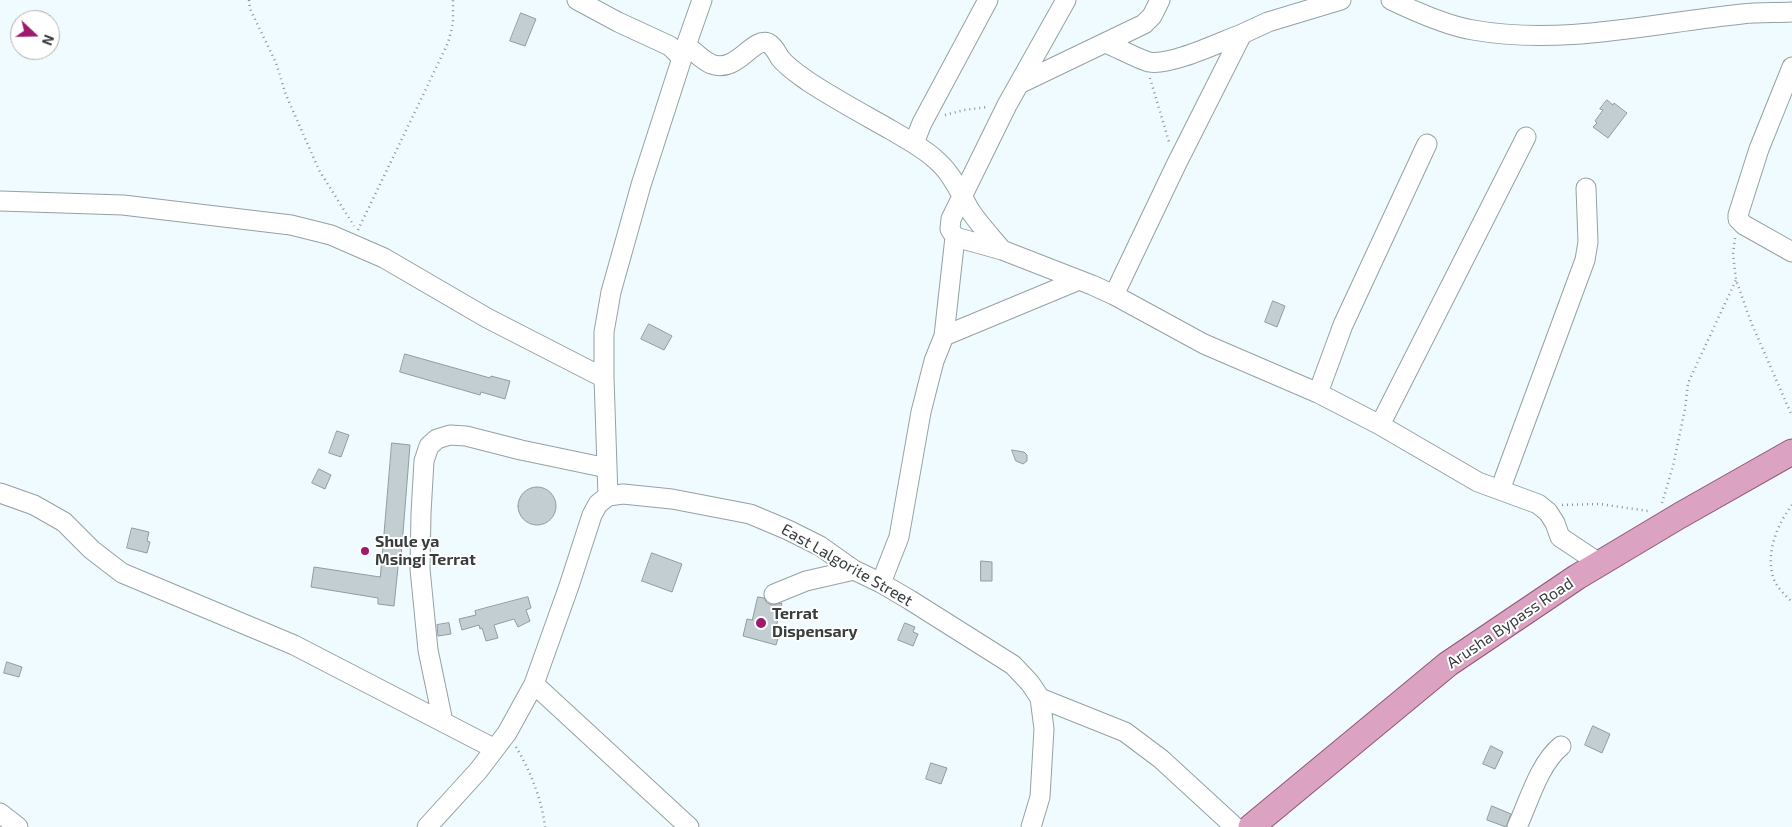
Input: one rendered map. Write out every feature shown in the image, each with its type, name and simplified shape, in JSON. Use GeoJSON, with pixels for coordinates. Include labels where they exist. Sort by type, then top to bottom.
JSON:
{"type":"FeatureCollection","features":[{"type":"Feature","properties":{"kind":"main road","name":"Arusha Bypass Road"},"geometry":{"type":"LineString","coordinates":[[1251,827],[1448,664],[1599,564],[1671,510],[1792,452]]}},
{"type":"Feature","properties":{"kind":"street"},"geometry":{"type":"LineString","coordinates":[[577,0],[618,22],[712,64]]}},
{"type":"Feature","properties":{"kind":"street"},"geometry":{"type":"LineString","coordinates":[[431,826],[478,771],[507,733],[534,684],[592,515],[598,504],[608,496],[604,332],[611,292],[642,185],[702,0]]}},
{"type":"Feature","properties":{"kind":"street"},"geometry":{"type":"LineString","coordinates":[[914,143],[922,123],[988,0]]}},
{"type":"Feature","properties":{"kind":"street"},"geometry":{"type":"LineString","coordinates":[[881,583],[899,537],[921,412],[934,361],[944,336],[955,237],[950,224],[962,194],[1007,104],[1066,0]]}},
{"type":"Feature","properties":{"kind":"street"},"geometry":{"type":"LineString","coordinates":[[1018,84],[1144,24],[1152,16],[1160,0]]}},
{"type":"Feature","properties":{"kind":"street"},"geometry":{"type":"LineString","coordinates":[[1106,43],[1140,58],[1161,63],[1242,34],[1268,22],[1342,0]]}},
{"type":"Feature","properties":{"kind":"street"},"geometry":{"type":"LineString","coordinates":[[1391,0],[1416,12],[1472,30],[1530,36],[1624,30],[1744,14],[1792,12]]}},
{"type":"Feature","properties":{"kind":"street"},"geometry":{"type":"LineString","coordinates":[[1140,58],[1135,47],[1144,24]]}},
{"type":"Feature","properties":{"kind":"street"},"geometry":{"type":"LineString","coordinates":[[1114,295],[1176,165],[1242,34]]}},
{"type":"Feature","properties":{"kind":"street"},"geometry":{"type":"LineString","coordinates":[[676,76],[695,67],[712,64],[729,65],[760,43],[772,46],[785,64],[822,91],[914,143],[936,159],[948,172],[972,212],[1002,250]]}},
{"type":"Feature","properties":{"kind":"street"},"geometry":{"type":"LineString","coordinates":[[1792,68],[1759,149],[1738,215],[1738,219],[1744,225],[1792,252]]}},
{"type":"Feature","properties":{"kind":"street"},"geometry":{"type":"LineString","coordinates":[[1380,425],[1526,137]]}},
{"type":"Feature","properties":{"kind":"street"},"geometry":{"type":"LineString","coordinates":[[1318,393],[1343,325],[1427,144]]}},
{"type":"Feature","properties":{"kind":"street"},"geometry":{"type":"LineString","coordinates":[[1500,490],[1585,260],[1588,242],[1586,188]]}},
{"type":"Feature","properties":{"kind":"street"},"geometry":{"type":"LineString","coordinates":[[0,200],[123,205],[258,221],[331,235],[384,258],[487,318],[604,378]]}},
{"type":"Feature","properties":{"kind":"street"},"geometry":{"type":"LineString","coordinates":[[955,237],[1002,250],[1114,295],[1204,344],[1318,393],[1380,425],[1478,482],[1538,504],[1551,518],[1576,578]]}},
{"type":"Feature","properties":{"kind":"street"},"geometry":{"type":"LineString","coordinates":[[944,336],[1079,280]]}},
{"type":"Feature","properties":{"kind":"street"},"geometry":{"type":"LineString","coordinates":[[443,722],[428,650],[420,569],[424,461],[429,446],[437,439],[450,435],[466,436],[521,450],[608,468]]}},
{"type":"Feature","properties":{"kind":"street"},"geometry":{"type":"LineString","coordinates":[[0,493],[34,505],[64,522],[92,550],[122,572],[294,646],[495,749]]}},
{"type":"Feature","properties":{"kind":"street","name":"East Lalgorite Street"},"geometry":{"type":"LineString","coordinates":[[608,496],[623,494],[672,499],[750,514],[820,546],[854,570],[881,583],[1013,666],[1030,683],[1040,698],[1044,729],[1040,797],[1031,827]]}},
{"type":"Feature","properties":{"kind":"street"},"geometry":{"type":"LineString","coordinates":[[1560,537],[1599,564]]}},
{"type":"Feature","properties":{"kind":"street"},"geometry":{"type":"LineString","coordinates":[[774,594],[806,582],[854,570]]}},
{"type":"Feature","properties":{"kind":"street"},"geometry":{"type":"LineString","coordinates":[[534,684],[689,827]]}},
{"type":"Feature","properties":{"kind":"street"},"geometry":{"type":"LineString","coordinates":[[1040,698],[1125,732],[1160,759],[1235,827]]}},
{"type":"Feature","properties":{"kind":"street"},"geometry":{"type":"LineString","coordinates":[[1517,827],[1544,765],[1552,753],[1561,746]]}},
{"type":"Feature","properties":{"kind":"street"},"geometry":{"type":"LineString","coordinates":[[0,813],[18,827]]}},
{"type":"Feature","properties":{"kind":"path"},"geometry":{"type":"LineString","coordinates":[[248,0],[250,9],[276,63],[294,116],[315,162],[357,231],[448,44],[453,23],[453,0]]}},
{"type":"Feature","properties":{"kind":"path"},"geometry":{"type":"LineString","coordinates":[[1140,58],[1176,165]]}},
{"type":"Feature","properties":{"kind":"path"},"geometry":{"type":"LineString","coordinates":[[922,123],[964,110],[1007,104]]}},
{"type":"Feature","properties":{"kind":"path"},"geometry":{"type":"LineString","coordinates":[[1738,219],[1733,254],[1736,280],[1751,322],[1792,416]]}},
{"type":"Feature","properties":{"kind":"path"},"geometry":{"type":"LineString","coordinates":[[1538,504],[1600,504],[1671,510],[1673,466],[1685,409],[1688,383],[1736,280]]}},
{"type":"Feature","properties":{"kind":"path"},"geometry":{"type":"LineString","coordinates":[[1792,505],[1780,525],[1772,551],[1772,573],[1782,592],[1792,602]]}},
{"type":"Feature","properties":{"kind":"path"},"geometry":{"type":"LineString","coordinates":[[507,733],[532,779],[544,812],[545,827]]}},
{"type":"Feature","properties":{"kind":"building"},"geometry":{"type":"Polygon","coordinates":[[[521,13],[536,19],[525,46],[510,41],[521,13]]]}},
{"type":"Feature","properties":{"kind":"building"},"geometry":{"type":"Polygon","coordinates":[[[1607,100],[1627,113],[1608,138],[1593,127],[1603,110],[1600,109],[1607,100]]]}},
{"type":"Feature","properties":{"kind":"building"},"geometry":{"type":"Polygon","coordinates":[[[1273,301],[1285,306],[1277,327],[1265,322],[1273,301]]]}},
{"type":"Feature","properties":{"kind":"building"},"geometry":{"type":"Polygon","coordinates":[[[649,324],[672,336],[664,350],[641,339],[649,324]]]}},
{"type":"Feature","properties":{"kind":"building"},"geometry":{"type":"Polygon","coordinates":[[[405,354],[490,378],[491,376],[510,381],[505,399],[481,392],[480,395],[400,372],[405,354]]]}},
{"type":"Feature","properties":{"kind":"building"},"geometry":{"type":"Polygon","coordinates":[[[337,431],[349,435],[341,457],[329,453],[337,431]]]}},
{"type":"Feature","properties":{"kind":"building"},"geometry":{"type":"Polygon","coordinates":[[[392,443],[410,445],[401,558],[399,558],[394,606],[378,604],[378,598],[311,587],[314,567],[380,577],[392,443]]]}},
{"type":"Feature","properties":{"kind":"building"},"geometry":{"type":"Polygon","coordinates":[[[1012,450],[1024,452],[1027,455],[1027,461],[1023,464],[1016,461],[1012,450]]]}},
{"type":"Feature","properties":{"kind":"building"},"geometry":{"type":"Polygon","coordinates":[[[319,469],[331,475],[325,489],[312,483],[319,469]]]}},
{"type":"Feature","properties":{"kind":"building"},"geometry":{"type":"Polygon","coordinates":[[[537,487],[550,493],[556,506],[550,519],[537,525],[524,519],[518,506],[524,493],[537,487]]]}},
{"type":"Feature","properties":{"kind":"building"},"geometry":{"type":"Polygon","coordinates":[[[132,528],[149,532],[147,541],[150,542],[147,553],[127,548],[132,528]]]}},
{"type":"Feature","properties":{"kind":"building"},"geometry":{"type":"Polygon","coordinates":[[[652,553],[682,564],[672,592],[642,581],[652,553]]]}},
{"type":"Feature","properties":{"kind":"building"},"geometry":{"type":"Polygon","coordinates":[[[981,561],[992,562],[992,581],[981,581],[981,561]]]}},
{"type":"Feature","properties":{"kind":"building"},"geometry":{"type":"Polygon","coordinates":[[[528,597],[531,608],[526,610],[530,621],[518,627],[514,619],[494,625],[498,638],[486,641],[482,628],[480,629],[479,625],[462,630],[459,619],[476,615],[475,611],[528,597]]]}},
{"type":"Feature","properties":{"kind":"building","name":"Terrat Dispensary"},"geometry":{"type":"Polygon","coordinates":[[[758,597],[764,598],[767,603],[772,605],[782,603],[776,627],[781,628],[776,645],[743,636],[747,619],[752,620],[758,597]]]}},
{"type":"Feature","properties":{"kind":"building"},"geometry":{"type":"Polygon","coordinates":[[[449,623],[451,634],[438,636],[437,625],[449,623]]]}},
{"type":"Feature","properties":{"kind":"building"},"geometry":{"type":"Polygon","coordinates":[[[905,623],[915,627],[913,632],[918,634],[913,646],[898,640],[905,623]]]}},
{"type":"Feature","properties":{"kind":"building"},"geometry":{"type":"Polygon","coordinates":[[[7,662],[22,667],[19,677],[4,673],[7,662]]]}},
{"type":"Feature","properties":{"kind":"building"},"geometry":{"type":"Polygon","coordinates":[[[1593,726],[1610,734],[1602,753],[1585,745],[1593,726]]]}},
{"type":"Feature","properties":{"kind":"building"},"geometry":{"type":"Polygon","coordinates":[[[1491,746],[1503,752],[1495,769],[1483,764],[1491,746]]]}},
{"type":"Feature","properties":{"kind":"building"},"geometry":{"type":"Polygon","coordinates":[[[931,763],[947,768],[941,784],[926,779],[931,763]]]}},
{"type":"Feature","properties":{"kind":"building"},"geometry":{"type":"Polygon","coordinates":[[[1492,806],[1511,814],[1506,827],[1487,820],[1492,806]]]}},
{"type":"Feature","properties":{"kind":"place","name":"Shule ya Msingi Terrat"},"geometry":{"type":"Point","coordinates":[365,551]}},
{"type":"Feature","properties":{"kind":"place","name":"Terrat Dispensary"},"geometry":{"type":"Point","coordinates":[761,623]}}]}
